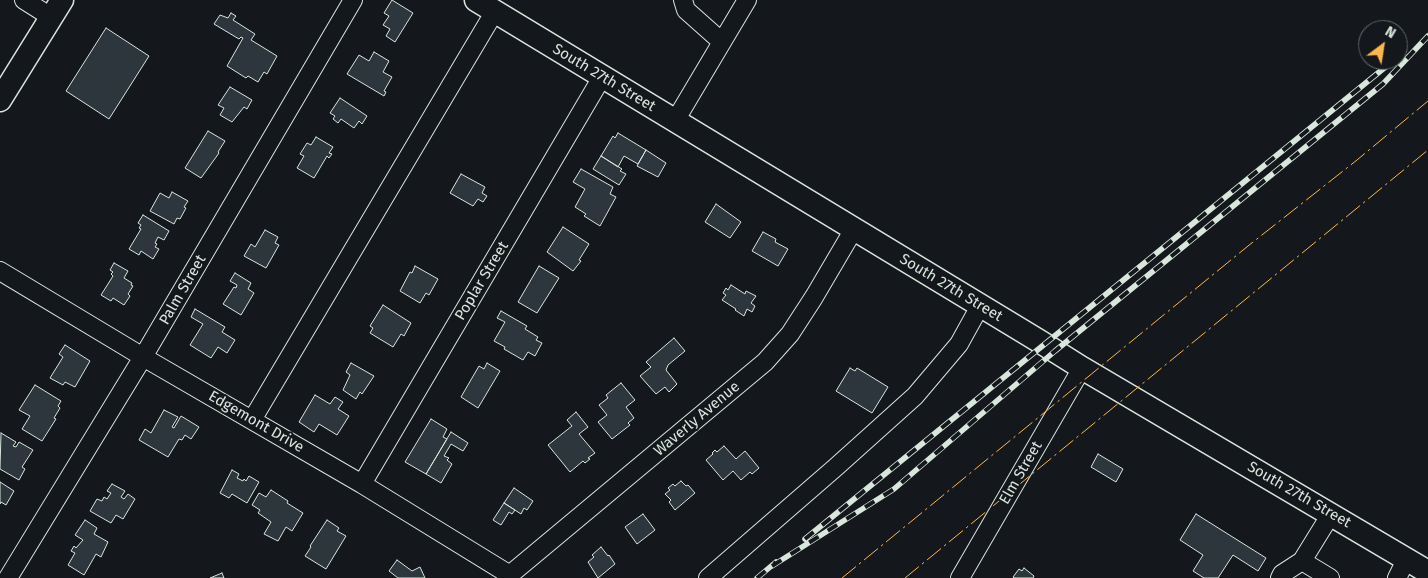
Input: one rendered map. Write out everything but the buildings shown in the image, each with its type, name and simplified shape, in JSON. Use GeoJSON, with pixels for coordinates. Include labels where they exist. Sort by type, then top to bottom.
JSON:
{"type":"FeatureCollection","features":[{"type":"Feature","properties":{"kind":"main road","name":"South 27th Street"},"geometry":{"type":"LineString","coordinates":[[486,6],[1082,368],[1428,572]]}},
{"type":"Feature","properties":{"kind":"main road"},"geometry":{"type":"LineString","coordinates":[[0,100],[56,9]]}},
{"type":"Feature","properties":{"kind":"street"},"geometry":{"type":"LineString","coordinates":[[24,0],[56,9]]}},
{"type":"Feature","properties":{"kind":"street","name":"Palm Street"},"geometry":{"type":"LineString","coordinates":[[8,578],[143,357],[353,0]]}},
{"type":"Feature","properties":{"kind":"street"},"geometry":{"type":"LineString","coordinates":[[682,0],[686,10],[722,42]]}},
{"type":"Feature","properties":{"kind":"street"},"geometry":{"type":"LineString","coordinates":[[675,121],[747,0]]}},
{"type":"Feature","properties":{"kind":"street"},"geometry":{"type":"LineString","coordinates":[[252,420],[486,6]]}},
{"type":"Feature","properties":{"kind":"street","name":"Poplar Street"},"geometry":{"type":"LineString","coordinates":[[362,484],[602,77]]}},
{"type":"Feature","properties":{"kind":"street","name":"Waverly Avenue"},"geometry":{"type":"LineString","coordinates":[[508,576],[765,362],[790,334],[854,229]]}},
{"type":"Feature","properties":{"kind":"street","name":"Edgemont Drive"},"geometry":{"type":"LineString","coordinates":[[0,272],[362,484],[508,576]]}},
{"type":"Feature","properties":{"kind":"street"},"geometry":{"type":"LineString","coordinates":[[708,578],[915,396],[959,344],[980,306]]}},
{"type":"Feature","properties":{"kind":"street","name":"Elm Street"},"geometry":{"type":"LineString","coordinates":[[960,578],[1082,368]]}},
{"type":"Feature","properties":{"kind":"street"},"geometry":{"type":"LineString","coordinates":[[1280,578],[1282,574],[1302,561],[1331,514]]}},
{"type":"Feature","properties":{"kind":"street"},"geometry":{"type":"LineString","coordinates":[[1397,578],[1407,558]]}},
{"type":"Feature","properties":{"kind":"street"},"geometry":{"type":"LineString","coordinates":[[1302,561],[1330,578]]}},
{"type":"Feature","properties":{"kind":"railway"},"geometry":{"type":"LineString","coordinates":[[772,566],[894,489],[1055,351],[1383,84],[1428,36]]}},
{"type":"Feature","properties":{"kind":"railway"},"geometry":{"type":"LineString","coordinates":[[805,539],[1382,70]]}},
{"type":"Feature","properties":{"kind":"railway"},"geometry":{"type":"LineString","coordinates":[[757,578],[776,562]]}},
{"type":"Feature","properties":{"kind":"power"},"geometry":{"type":"LineString","coordinates":[[842,578],[1428,101]]}},
{"type":"Feature","properties":{"kind":"power"},"geometry":{"type":"LineString","coordinates":[[905,578],[1428,150]]}}]}
